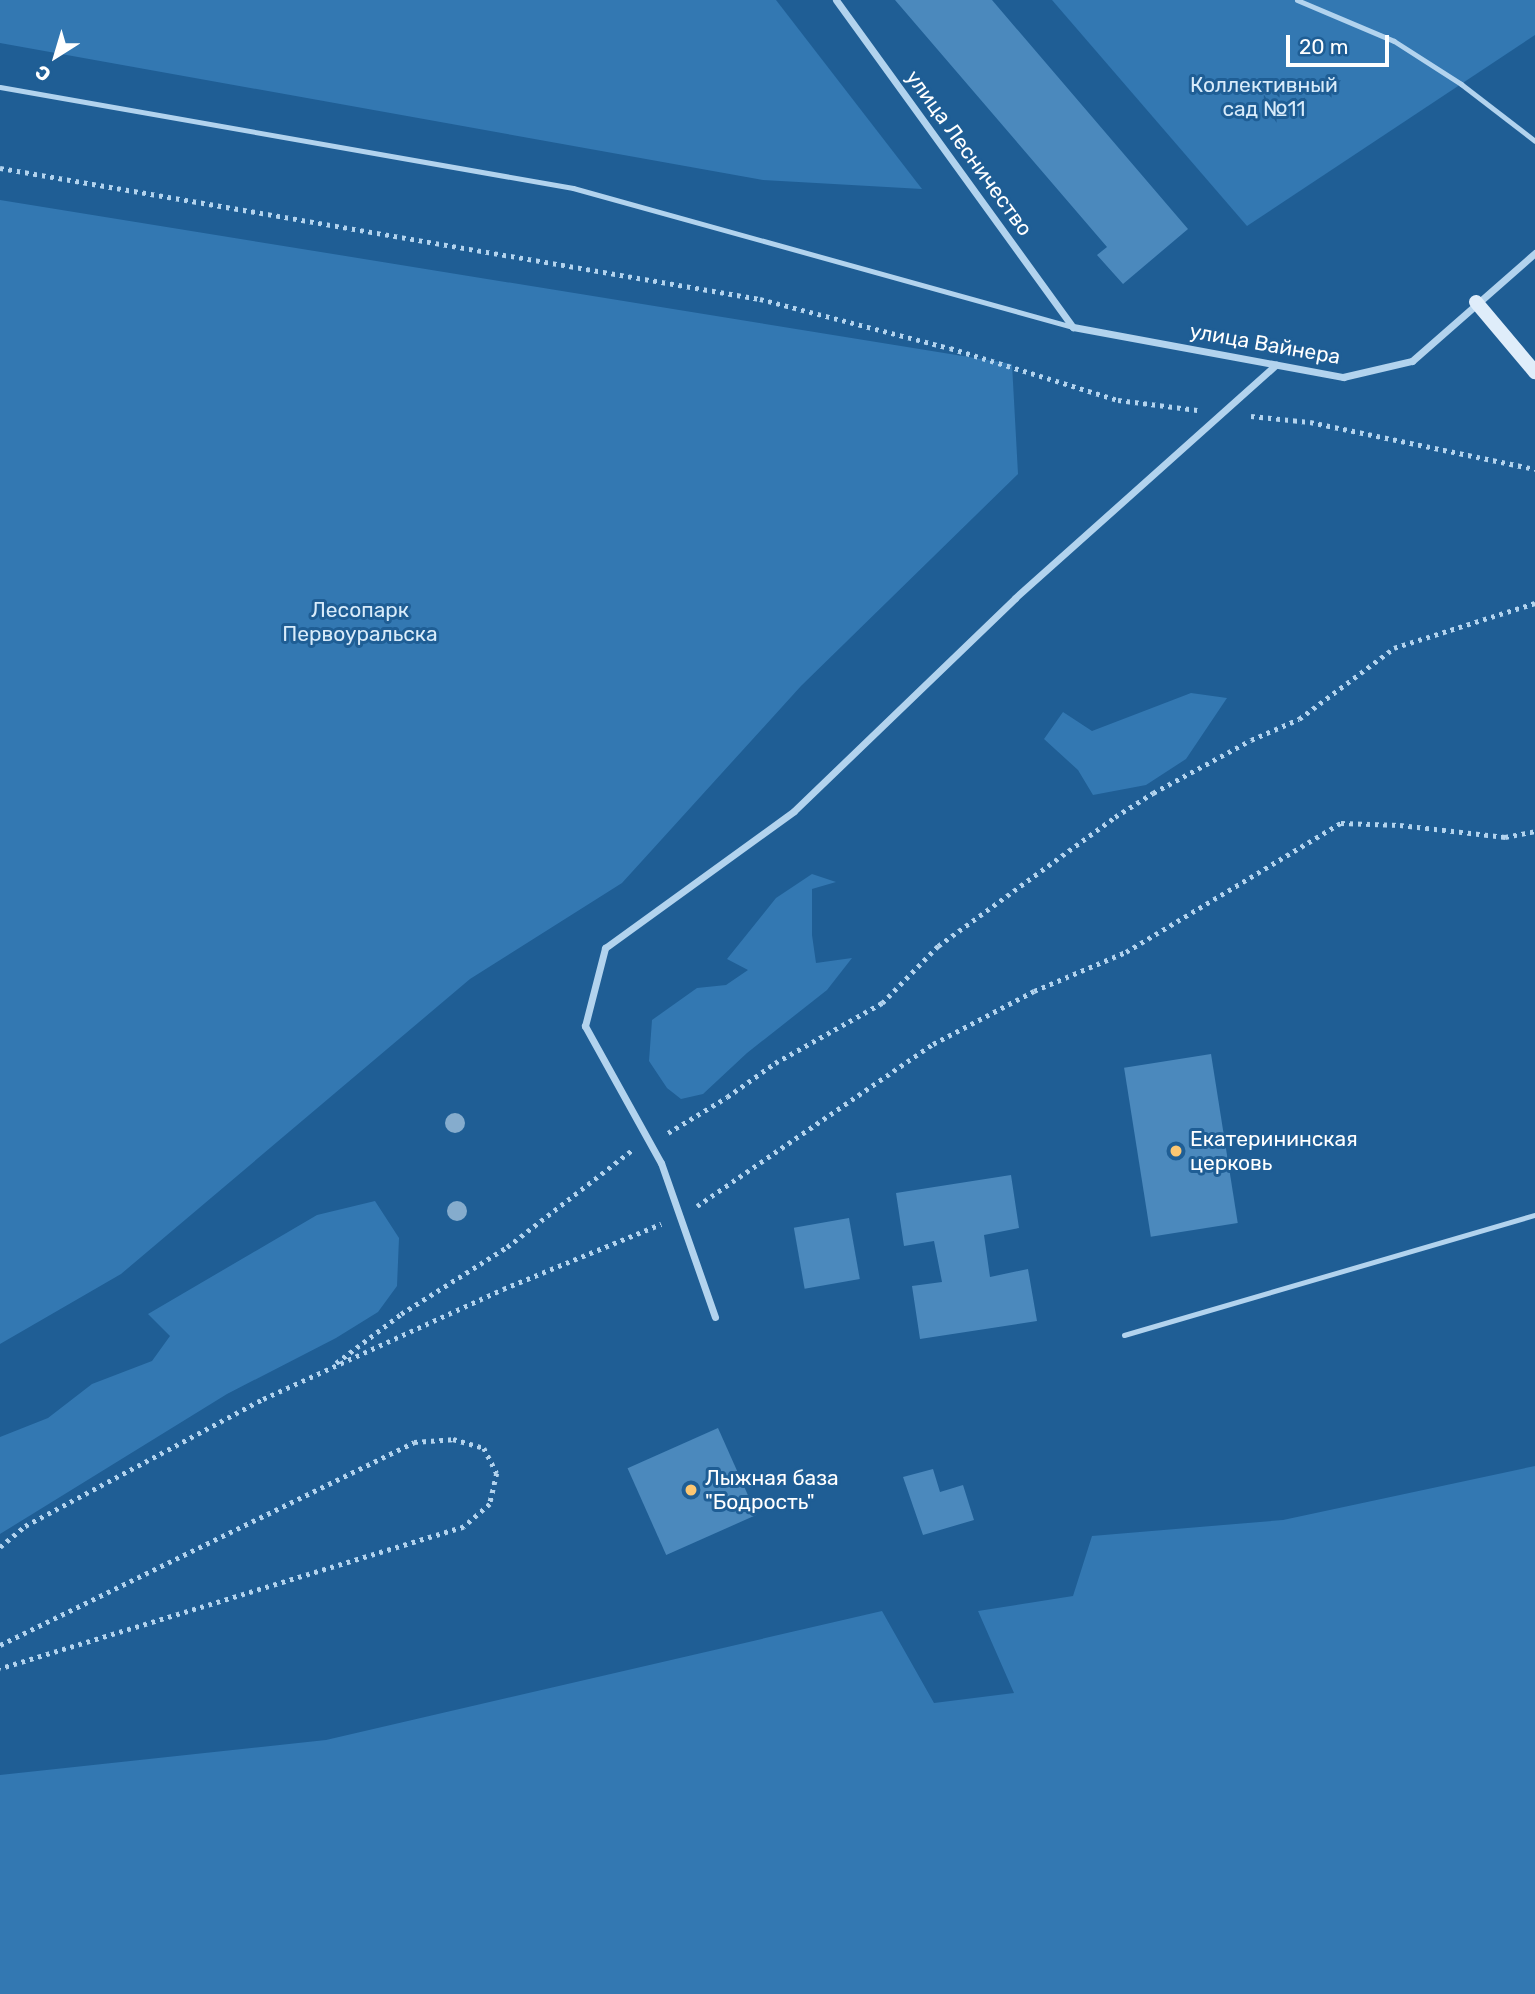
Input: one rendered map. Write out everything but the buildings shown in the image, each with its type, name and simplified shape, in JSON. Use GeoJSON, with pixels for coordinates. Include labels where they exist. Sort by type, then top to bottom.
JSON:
{"type":"FeatureCollection","features":[{"type":"Feature","properties":{"kind":"street","name":"улица Лесничество"},"geometry":{"type":"LineString","coordinates":[[835,0],[1073,327]]}},
{"type":"Feature","properties":{"kind":"street","name":"улица Вайнера"},"geometry":{"type":"LineString","coordinates":[[1073,327],[1343,377],[1412,361],[1476,302],[1535,253]]}},
{"type":"Feature","properties":{"kind":"street"},"geometry":{"type":"LineString","coordinates":[[1476,302],[1535,372]]}},
{"type":"Feature","properties":{"kind":"street"},"geometry":{"type":"LineString","coordinates":[[715,1317],[661,1163],[585,1026],[605,948],[794,811],[1015,598],[1276,365]]}},
{"type":"Feature","properties":{"kind":"lane"},"geometry":{"type":"LineString","coordinates":[[1297,0],[1394,41],[1461,84],[1535,141]]}},
{"type":"Feature","properties":{"kind":"lane"},"geometry":{"type":"LineString","coordinates":[[0,88],[573,188],[1073,327]]}},
{"type":"Feature","properties":{"kind":"lane"},"geometry":{"type":"LineString","coordinates":[[1124,1335],[1535,1215]]}},
{"type":"Feature","properties":{"kind":"path"},"geometry":{"type":"LineString","coordinates":[[0,168],[760,299],[950,348],[1118,400],[1310,422],[1535,470]]}},
{"type":"Feature","properties":{"kind":"path"},"geometry":{"type":"LineString","coordinates":[[328,1369],[401,1314],[459,1280],[534,1228],[626,1153],[650,1143],[727,1097],[775,1063],[882,1003],[938,946],[1115,817],[1153,793],[1251,740],[1299,719],[1394,648],[1535,603]]}},
{"type":"Feature","properties":{"kind":"path"},"geometry":{"type":"LineString","coordinates":[[0,1547],[37,1520],[263,1399],[503,1289],[643,1234],[706,1201],[933,1044],[1034,991],[1126,952],[1341,823],[1400,825],[1505,837],[1535,831]]}},
{"type":"Feature","properties":{"kind":"path"},"geometry":{"type":"LineString","coordinates":[[0,1645],[414,1443],[453,1439],[484,1448],[497,1473],[490,1504],[464,1527],[0,1669]]}},
{"type":"Feature","properties":{"kind":"green space"},"geometry":{"type":"Polygon","coordinates":[[[0,0],[776,0],[922,189],[763,180],[0,43],[0,0]]]}},
{"type":"Feature","properties":{"kind":"green space","name":"Коллективный сад №11"},"geometry":{"type":"Polygon","coordinates":[[[1052,0],[1535,0],[1535,35],[1247,226],[1052,0]]]}},
{"type":"Feature","properties":{"kind":"green space","name":"Лесопарк Первоуральска"},"geometry":{"type":"Polygon","coordinates":[[[0,200],[1012,364],[1018,474],[801,686],[622,883],[470,979],[121,1274],[0,1344],[0,200]]]}},
{"type":"Feature","properties":{"kind":"green space"},"geometry":{"type":"Polygon","coordinates":[[[1191,693],[1227,698],[1186,759],[1146,785],[1093,795],[1078,770],[1044,739],[1063,712],[1092,731],[1191,693]]]}},
{"type":"Feature","properties":{"kind":"green space"},"geometry":{"type":"Polygon","coordinates":[[[812,874],[836,882],[812,889],[812,935],[816,963],[852,958],[827,990],[747,1053],[703,1094],[681,1099],[667,1088],[649,1061],[652,1020],[697,988],[726,985],[748,970],[727,959],[776,898],[812,874]]]}},
{"type":"Feature","properties":{"kind":"green space"},"geometry":{"type":"Polygon","coordinates":[[[375,1201],[399,1238],[397,1286],[378,1312],[336,1338],[227,1394],[0,1534],[0,1437],[48,1418],[92,1384],[152,1361],[170,1336],[148,1314],[317,1215],[375,1201]]]}},
{"type":"Feature","properties":{"kind":"green space"},"geometry":{"type":"Polygon","coordinates":[[[1535,1466],[1535,1994],[0,1994],[0,1775],[326,1740],[882,1611],[934,1703],[1014,1693],[978,1611],[1073,1596],[1092,1536],[1283,1520],[1535,1466]]]}},
{"type":"Feature","properties":{"kind":"place","name":"Екатерининская церковь"},"geometry":{"type":"Point","coordinates":[1176,1151]}},
{"type":"Feature","properties":{"kind":"place","name":"Лыжная база \"Бодрость\""},"geometry":{"type":"Point","coordinates":[691,1490]}}]}
